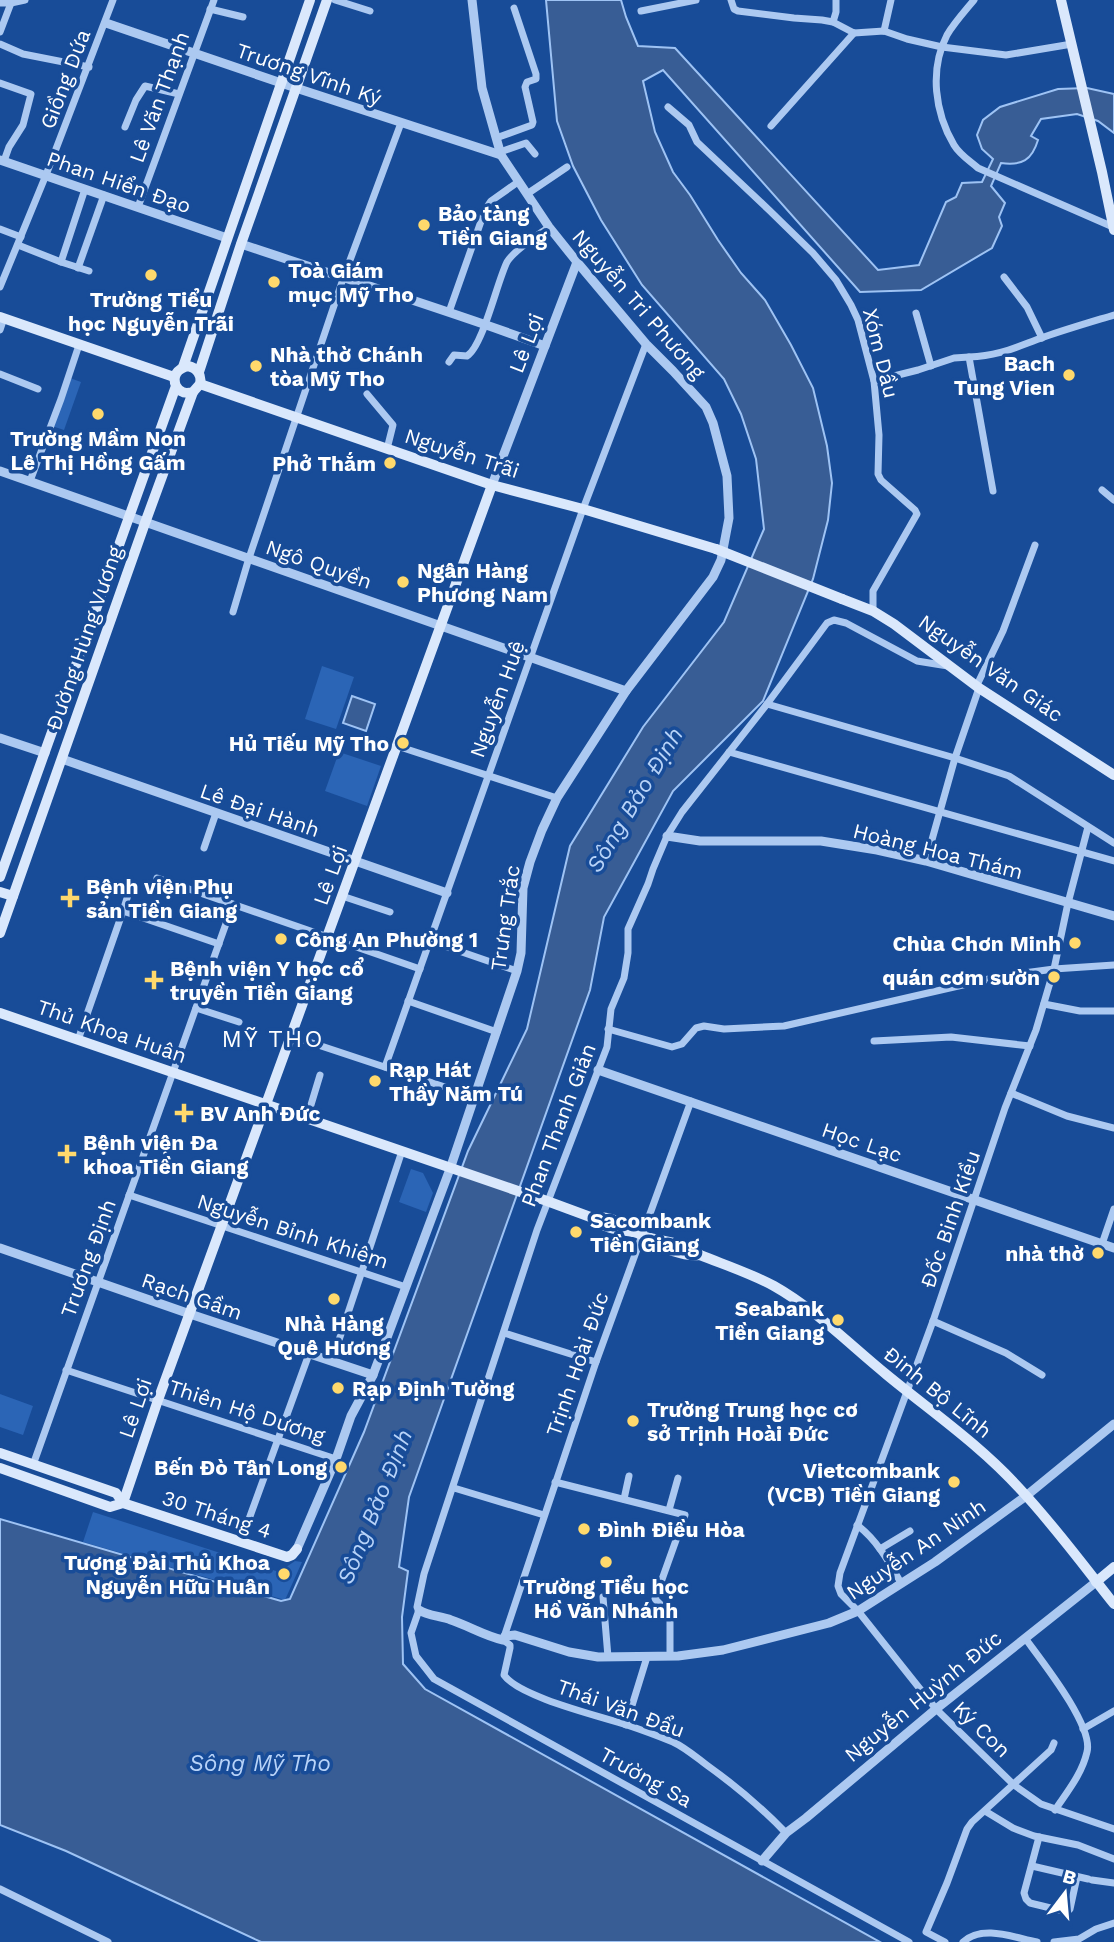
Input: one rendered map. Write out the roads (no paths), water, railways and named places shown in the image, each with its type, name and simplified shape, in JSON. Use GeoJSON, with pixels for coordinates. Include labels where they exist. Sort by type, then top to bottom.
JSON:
{"type":"FeatureCollection","features":[{"type":"Feature","properties":{"kind":"main road"},"geometry":{"type":"LineString","coordinates":[[175,381],[176,373],[183,367],[310,0]]}},
{"type":"Feature","properties":{"kind":"main road"},"geometry":{"type":"LineString","coordinates":[[197,388],[199,372],[241,244],[327,0]]}},
{"type":"Feature","properties":{"kind":"main road"},"geometry":{"type":"LineString","coordinates":[[1061,0],[1113,222]]}},
{"type":"Feature","properties":{"kind":"main road","name":"Nguyễn Trãi"},"geometry":{"type":"LineString","coordinates":[[2,318],[175,381],[183,393],[197,388],[297,418],[492,485],[716,549],[842,599]]}},
{"type":"Feature","properties":{"kind":"main road"},"geometry":{"type":"LineString","coordinates":[[183,367],[191,367],[199,372]]}},
{"type":"Feature","properties":{"kind":"main road","name":"Đường Hùng Vương"},"geometry":{"type":"LineString","coordinates":[[0,877],[3,860],[45,753],[175,381]]}},
{"type":"Feature","properties":{"kind":"main road","name":"Đường Hùng Vương"},"geometry":{"type":"LineString","coordinates":[[0,933],[145,523],[197,388]]}},
{"type":"Feature","properties":{"kind":"main road","name":"Lê Lợi"},"geometry":{"type":"LineString","coordinates":[[122,1503],[492,485]]}},
{"type":"Feature","properties":{"kind":"main road","name":"Nguyễn Văn Giác"},"geometry":{"type":"LineString","coordinates":[[842,599],[873,611],[912,636],[978,687],[1114,775]]}},
{"type":"Feature","properties":{"kind":"main road"},"geometry":{"type":"LineString","coordinates":[[45,753],[62,759]]}},
{"type":"Feature","properties":{"kind":"main road"},"geometry":{"type":"LineString","coordinates":[[0,892],[13,896]]}},
{"type":"Feature","properties":{"kind":"main road","name":"Thủ Khoa Huân"},"geometry":{"type":"LineString","coordinates":[[0,1013],[535,1197]]}},
{"type":"Feature","properties":{"kind":"main road","name":"Đinh Bộ Lĩnh"},"geometry":{"type":"LineString","coordinates":[[535,1197],[593,1218],[598,1223],[641,1235],[656,1244],[691,1256],[700,1255],[756,1277],[796,1300],[907,1392],[951,1424],[1002,1470],[1114,1604]]}},
{"type":"Feature","properties":{"kind":"main road","name":"30 Tháng 4"},"geometry":{"type":"LineString","coordinates":[[0,1453],[116,1493],[122,1503]]}},
{"type":"Feature","properties":{"kind":"main road"},"geometry":{"type":"LineString","coordinates":[[29,1478],[33,1465]]}},
{"type":"Feature","properties":{"kind":"main road","name":"30 Tháng 4"},"geometry":{"type":"LineString","coordinates":[[0,1468],[110,1507],[122,1503],[287,1558],[297,1549]]}},
{"type":"Feature","properties":{"kind":"main road","name":"Nguyễn Huỳnh Đức"},"geometry":{"type":"LineString","coordinates":[[1097,1581],[1114,1567]]}},
{"type":"Feature","properties":{"kind":"street"},"geometry":{"type":"LineString","coordinates":[[0,3],[25,0]]}},
{"type":"Feature","properties":{"kind":"street","name":"Giồng Dứa"},"geometry":{"type":"LineString","coordinates":[[0,287],[89,67],[113,0]]}},
{"type":"Feature","properties":{"kind":"street","name":"Lê Văn Thạnh"},"geometry":{"type":"LineString","coordinates":[[138,207],[214,0]]}},
{"type":"Feature","properties":{"kind":"street"},"geometry":{"type":"LineString","coordinates":[[335,0],[370,11]]}},
{"type":"Feature","properties":{"kind":"street","name":"Nguyễn Tri Phương"},"geometry":{"type":"LineString","coordinates":[[472,0],[482,88],[501,153],[549,227],[577,262],[646,344],[706,407],[727,476],[729,518],[720,560]]}},
{"type":"Feature","properties":{"kind":"street"},"geometry":{"type":"LineString","coordinates":[[640,11],[696,0]]}},
{"type":"Feature","properties":{"kind":"street"},"geometry":{"type":"LineString","coordinates":[[731,0],[734,9],[738,11],[833,22],[854,33],[884,31],[942,47],[1006,55],[1072,47]]}},
{"type":"Feature","properties":{"kind":"street"},"geometry":{"type":"LineString","coordinates":[[833,22],[836,0]]}},
{"type":"Feature","properties":{"kind":"street"},"geometry":{"type":"LineString","coordinates":[[884,31],[891,0]]}},
{"type":"Feature","properties":{"kind":"street"},"geometry":{"type":"LineString","coordinates":[[974,0],[948,33],[942,47],[936,80],[937,104],[955,147],[978,168],[1113,222]]}},
{"type":"Feature","properties":{"kind":"street"},"geometry":{"type":"LineString","coordinates":[[0,32],[11,3]]}},
{"type":"Feature","properties":{"kind":"street"},"geometry":{"type":"LineString","coordinates":[[496,138],[533,122],[525,87],[527,82],[536,79],[536,74],[514,8]]}},
{"type":"Feature","properties":{"kind":"street"},"geometry":{"type":"LineString","coordinates":[[211,9],[243,17]]}},
{"type":"Feature","properties":{"kind":"street","name":"Trương Vĩnh Ký"},"geometry":{"type":"LineString","coordinates":[[106,23],[401,123],[501,153]]}},
{"type":"Feature","properties":{"kind":"street"},"geometry":{"type":"LineString","coordinates":[[771,126],[854,33]]}},
{"type":"Feature","properties":{"kind":"street"},"geometry":{"type":"LineString","coordinates":[[0,44],[23,54],[89,67]]}},
{"type":"Feature","properties":{"kind":"street"},"geometry":{"type":"LineString","coordinates":[[0,83],[32,94],[23,125],[1,161]]}},
{"type":"Feature","properties":{"kind":"street"},"geometry":{"type":"LineString","coordinates":[[125,127],[145,86],[179,94]]}},
{"type":"Feature","properties":{"kind":"street","name":"Xóm Dầu"},"geometry":{"type":"LineString","coordinates":[[668,107],[689,125],[697,142],[814,254],[836,280],[858,320],[874,381],[879,435],[878,474],[917,514],[873,591],[873,611]]}},
{"type":"Feature","properties":{"kind":"street"},"geometry":{"type":"LineString","coordinates":[[233,612],[343,279],[401,123]]}},
{"type":"Feature","properties":{"kind":"street"},"geometry":{"type":"LineString","coordinates":[[501,153],[526,143],[535,154]]}},
{"type":"Feature","properties":{"kind":"street","name":"Phan Hiển Đạo"},"geometry":{"type":"LineString","coordinates":[[1,161],[227,238]]}},
{"type":"Feature","properties":{"kind":"street"},"geometry":{"type":"LineString","coordinates":[[527,194],[566,167]]}},
{"type":"Feature","properties":{"kind":"street"},"geometry":{"type":"LineString","coordinates":[[449,312],[485,210],[499,195],[519,182]]}},
{"type":"Feature","properties":{"kind":"street"},"geometry":{"type":"LineString","coordinates":[[61,262],[85,189]]}},
{"type":"Feature","properties":{"kind":"street"},"geometry":{"type":"LineString","coordinates":[[78,268],[104,195]]}},
{"type":"Feature","properties":{"kind":"street"},"geometry":{"type":"LineString","coordinates":[[449,362],[454,355],[470,355],[485,324],[508,259],[549,227]]}},
{"type":"Feature","properties":{"kind":"street"},"geometry":{"type":"LineString","coordinates":[[0,229],[61,262],[89,271]]}},
{"type":"Feature","properties":{"kind":"street"},"geometry":{"type":"LineString","coordinates":[[241,244],[545,346]]}},
{"type":"Feature","properties":{"kind":"street","name":"Lê Lợi"},"geometry":{"type":"LineString","coordinates":[[492,485],[577,262]]}},
{"type":"Feature","properties":{"kind":"street"},"geometry":{"type":"LineString","coordinates":[[1004,277],[1027,306],[1042,338]]}},
{"type":"Feature","properties":{"kind":"street"},"geometry":{"type":"LineString","coordinates":[[916,313],[931,366]]}},
{"type":"Feature","properties":{"kind":"street"},"geometry":{"type":"LineString","coordinates":[[874,381],[954,358],[990,356],[1012,351],[1042,338],[1114,315]]}},
{"type":"Feature","properties":{"kind":"street"},"geometry":{"type":"LineString","coordinates":[[0,330],[2,318]]}},
{"type":"Feature","properties":{"kind":"street","name":"Nguyễn Huệ"},"geometry":{"type":"LineString","coordinates":[[385,1067],[583,509],[646,344]]}},
{"type":"Feature","properties":{"kind":"street"},"geometry":{"type":"LineString","coordinates":[[30,481],[79,345]]}},
{"type":"Feature","properties":{"kind":"street"},"geometry":{"type":"LineString","coordinates":[[969,357],[993,491]]}},
{"type":"Feature","properties":{"kind":"street"},"geometry":{"type":"LineString","coordinates":[[0,374],[38,389]]}},
{"type":"Feature","properties":{"kind":"street"},"geometry":{"type":"LineString","coordinates":[[367,394],[393,425],[387,449]]}},
{"type":"Feature","properties":{"kind":"street","name":"Ngô Quyền"},"geometry":{"type":"LineString","coordinates":[[0,471],[626,691]]}},
{"type":"Feature","properties":{"kind":"street"},"geometry":{"type":"LineString","coordinates":[[1102,490],[1114,500]]}},
{"type":"Feature","properties":{"kind":"street"},"geometry":{"type":"LineString","coordinates":[[926,861],[978,687],[1003,631],[1035,545]]}},
{"type":"Feature","properties":{"kind":"street","name":"Trưng Trắc"},"geometry":{"type":"LineString","coordinates":[[297,1549],[336,1459],[351,1416],[373,1375],[454,1170],[517,971],[521,953],[523,888],[542,830],[557,798],[626,691],[713,577],[720,560]]}},
{"type":"Feature","properties":{"kind":"street","name":"Phan Thanh Giản"},"geometry":{"type":"LineString","coordinates":[[419,1611],[418,1597],[424,1574],[547,1201],[607,1047],[611,1009],[624,978],[628,929],[667,836],[682,812],[767,705],[827,623],[834,620],[846,623],[917,661],[953,667]]}},
{"type":"Feature","properties":{"kind":"street"},"geometry":{"type":"LineString","coordinates":[[767,705],[1009,776],[1114,844]]}},
{"type":"Feature","properties":{"kind":"street"},"geometry":{"type":"LineString","coordinates":[[0,738],[45,753]]}},
{"type":"Feature","properties":{"kind":"street"},"geometry":{"type":"LineString","coordinates":[[397,746],[557,798]]}},
{"type":"Feature","properties":{"kind":"street"},"geometry":{"type":"LineString","coordinates":[[729,752],[1114,861]]}},
{"type":"Feature","properties":{"kind":"street","name":"Lê Đại Hành"},"geometry":{"type":"LineString","coordinates":[[62,759],[447,893]]}},
{"type":"Feature","properties":{"kind":"street"},"geometry":{"type":"LineString","coordinates":[[204,848],[216,813]]}},
{"type":"Feature","properties":{"kind":"street","name":"Đốc Binh Kiều"},"geometry":{"type":"LineString","coordinates":[[858,1611],[841,1594],[838,1586],[840,1573],[933,1321],[1044,1004],[1088,827]]}},
{"type":"Feature","properties":{"kind":"street","name":"Hoàng Hoa Thám"},"geometry":{"type":"LineString","coordinates":[[667,836],[700,841],[821,841],[877,850],[926,861],[1114,916]]}},
{"type":"Feature","properties":{"kind":"street"},"geometry":{"type":"LineString","coordinates":[[157,878],[420,969]]}},
{"type":"Feature","properties":{"kind":"street"},"geometry":{"type":"LineString","coordinates":[[78,1040],[128,895]]}},
{"type":"Feature","properties":{"kind":"street"},"geometry":{"type":"LineString","coordinates":[[342,896],[390,912]]}},
{"type":"Feature","properties":{"kind":"street","name":"Trương Định"},"geometry":{"type":"LineString","coordinates":[[33,1465],[233,904]]}},
{"type":"Feature","properties":{"kind":"street"},"geometry":{"type":"LineString","coordinates":[[123,911],[219,944]]}},
{"type":"Feature","properties":{"kind":"street"},"geometry":{"type":"LineString","coordinates":[[430,941],[517,971]]}},
{"type":"Feature","properties":{"kind":"street"},"geometry":{"type":"LineString","coordinates":[[608,1029],[672,1047],[687,1040],[696,1028],[704,1026],[724,1029],[784,1026],[1002,976],[1114,965]]}},
{"type":"Feature","properties":{"kind":"street"},"geometry":{"type":"LineString","coordinates":[[408,1001],[497,1032]]}},
{"type":"Feature","properties":{"kind":"street"},"geometry":{"type":"LineString","coordinates":[[1044,1004],[1080,1011],[1114,1011]]}},
{"type":"Feature","properties":{"kind":"street"},"geometry":{"type":"LineString","coordinates":[[196,1009],[239,1023]]}},
{"type":"Feature","properties":{"kind":"street"},"geometry":{"type":"LineString","coordinates":[[291,1036],[475,1097]]}},
{"type":"Feature","properties":{"kind":"street"},"geometry":{"type":"LineString","coordinates":[[874,1041],[951,1037],[1030,1045]]}},
{"type":"Feature","properties":{"kind":"street","name":"Học Lạc"},"geometry":{"type":"LineString","coordinates":[[598,1070],[1114,1248]]}},
{"type":"Feature","properties":{"kind":"street"},"geometry":{"type":"LineString","coordinates":[[307,1118],[320,1075]]}},
{"type":"Feature","properties":{"kind":"street"},"geometry":{"type":"LineString","coordinates":[[1011,1093],[1067,1116],[1114,1128]]}},
{"type":"Feature","properties":{"kind":"street","name":"Trịnh Hoài Đức"},"geometry":{"type":"LineString","coordinates":[[504,1638],[596,1362],[691,1101]]}},
{"type":"Feature","properties":{"kind":"street"},"geometry":{"type":"LineString","coordinates":[[332,1362],[401,1151]]}},
{"type":"Feature","properties":{"kind":"street","name":"Nguyễn Bỉnh Khiêm"},"geometry":{"type":"LineString","coordinates":[[129,1195],[406,1287]]}},
{"type":"Feature","properties":{"kind":"street"},"geometry":{"type":"LineString","coordinates":[[1102,1244],[1114,1209]]}},
{"type":"Feature","properties":{"kind":"street","name":"Rạch Gầm"},"geometry":{"type":"LineString","coordinates":[[0,1248],[373,1375]]}},
{"type":"Feature","properties":{"kind":"street"},"geometry":{"type":"LineString","coordinates":[[933,1321],[1006,1353],[1042,1375]]}},
{"type":"Feature","properties":{"kind":"street"},"geometry":{"type":"LineString","coordinates":[[504,1333],[596,1362]]}},
{"type":"Feature","properties":{"kind":"street"},"geometry":{"type":"LineString","coordinates":[[241,1541],[309,1354]]}},
{"type":"Feature","properties":{"kind":"street","name":"Thiên Hộ Dương"},"geometry":{"type":"LineString","coordinates":[[66,1370],[336,1459]]}},
{"type":"Feature","properties":{"kind":"street","name":"Nguyễn An Ninh"},"geometry":{"type":"LineString","coordinates":[[419,1611],[449,1619],[494,1638],[515,1635],[569,1652],[608,1657],[670,1656],[723,1650],[829,1623],[858,1611],[935,1562],[1026,1496],[1114,1424]]}},
{"type":"Feature","properties":{"kind":"street"},"geometry":{"type":"LineString","coordinates":[[624,1499],[629,1476]]}},
{"type":"Feature","properties":{"kind":"street"},"geometry":{"type":"LineString","coordinates":[[668,1510],[678,1478]]}},
{"type":"Feature","properties":{"kind":"street"},"geometry":{"type":"LineString","coordinates":[[555,1482],[685,1514],[655,1600],[670,1614],[670,1656]]}},
{"type":"Feature","properties":{"kind":"street"},"geometry":{"type":"LineString","coordinates":[[454,1488],[544,1515]]}},
{"type":"Feature","properties":{"kind":"street"},"geometry":{"type":"LineString","coordinates":[[857,1525],[868,1533],[901,1583]]}},
{"type":"Feature","properties":{"kind":"street"},"geometry":{"type":"LineString","coordinates":[[880,1549],[910,1531]]}},
{"type":"Feature","properties":{"kind":"street","name":"Nguyễn Huỳnh Đức"},"geometry":{"type":"LineString","coordinates":[[762,1861],[786,1833],[1097,1581]]}},
{"type":"Feature","properties":{"kind":"street"},"geometry":{"type":"LineString","coordinates":[[603,1597],[608,1657]]}},
{"type":"Feature","properties":{"kind":"street","name":"Trường Sa"},"geometry":{"type":"LineString","coordinates":[[419,1611],[411,1633],[416,1656],[433,1679],[909,1942]]}},
{"type":"Feature","properties":{"kind":"street","name":"Ký Con"},"geometry":{"type":"LineString","coordinates":[[858,1611],[936,1709],[1014,1785],[1032,1799],[1055,1810],[1114,1829]]}},
{"type":"Feature","properties":{"kind":"street","name":"Thái Văn Đẩu"},"geometry":{"type":"LineString","coordinates":[[504,1638],[510,1645],[504,1670],[506,1679],[548,1700],[675,1743],[755,1803],[786,1833]]}},
{"type":"Feature","properties":{"kind":"street"},"geometry":{"type":"LineString","coordinates":[[1025,1638],[1058,1683],[1083,1729],[1088,1744],[1088,1752],[1080,1773],[1055,1810]]}},
{"type":"Feature","properties":{"kind":"street"},"geometry":{"type":"LineString","coordinates":[[626,1725],[647,1657]]}},
{"type":"Feature","properties":{"kind":"street"},"geometry":{"type":"LineString","coordinates":[[1083,1729],[1114,1711]]}},
{"type":"Feature","properties":{"kind":"street"},"geometry":{"type":"LineString","coordinates":[[945,1942],[926,1932],[967,1829],[1051,1750],[1054,1743]]}},
{"type":"Feature","properties":{"kind":"street"},"geometry":{"type":"LineString","coordinates":[[985,1811],[1013,1828],[1077,1845],[1114,1859]]}},
{"type":"Feature","properties":{"kind":"street"},"geometry":{"type":"LineString","coordinates":[[1039,1837],[1024,1893],[1026,1899],[1030,1903],[1063,1912],[1069,1911],[1077,1877]]}},
{"type":"Feature","properties":{"kind":"street"},"geometry":{"type":"LineString","coordinates":[[1032,1866],[1114,1884]]}},
{"type":"Feature","properties":{"kind":"street"},"geometry":{"type":"LineString","coordinates":[[0,1889],[108,1942]]}},
{"type":"Feature","properties":{"kind":"street"},"geometry":{"type":"LineString","coordinates":[[1054,1942],[1079,1939],[1114,1923]]}},
{"type":"Feature","properties":{"kind":"street"},"geometry":{"type":"LineString","coordinates":[[963,1942],[969,1937],[996,1933],[1037,1942]]}},
{"type":"Feature","properties":{"kind":"water"},"geometry":{"type":"Polygon","coordinates":[[[546,0],[621,0],[638,46],[675,48],[878,270],[919,265],[946,202],[956,197],[962,183],[982,182],[993,159],[982,149],[977,135],[983,120],[1000,107],[1058,89],[1087,88],[1114,94],[1114,133],[1098,121],[1077,114],[1041,119],[1031,136],[1038,140],[1029,157],[1020,162],[1001,163],[991,186],[1005,203],[999,217],[1002,226],[992,248],[921,290],[860,292],[663,70],[643,81],[655,132],[673,172],[741,273],[765,300],[813,388],[827,446],[832,483],[828,520],[813,579],[763,701],[673,791],[604,917],[590,990],[409,1497],[399,1567],[408,1571],[402,1617],[403,1664],[425,1689],[880,1942],[261,1942],[66,1851],[0,1825],[0,1519],[281,1601],[290,1599],[364,1432],[468,1151],[527,1029],[570,846],[643,727],[724,622],[764,529],[756,459],[741,414],[724,379],[642,285],[601,220],[573,166],[557,121],[546,0]]]}},
{"type":"Feature","properties":{"kind":"water"},"geometry":{"type":"Polygon","coordinates":[[[352,696],[375,704],[366,731],[343,723],[352,696]]]}},
{"type":"Feature","properties":{"kind":"place","name":"Bảo tàng Tiền Giang"},"geometry":{"type":"Point","coordinates":[424,225]}},
{"type":"Feature","properties":{"kind":"place","name":"Trường Tiểu học Nguyễn Trãi"},"geometry":{"type":"Point","coordinates":[151,275]}},
{"type":"Feature","properties":{"kind":"place","name":"Toà Giám mục Mỹ Tho"},"geometry":{"type":"Point","coordinates":[274,282]}},
{"type":"Feature","properties":{"kind":"place","name":"Nhà thờ Chánh tòa Mỹ Tho"},"geometry":{"type":"Point","coordinates":[256,366]}},
{"type":"Feature","properties":{"kind":"place","name":"Bach Tung Vien"},"geometry":{"type":"Point","coordinates":[1069,375]}},
{"type":"Feature","properties":{"kind":"place","name":"Trường Mầm Non Lê Thị Hồng Gấm"},"geometry":{"type":"Point","coordinates":[98,414]}},
{"type":"Feature","properties":{"kind":"place","name":"Phở Thắm"},"geometry":{"type":"Point","coordinates":[390,463]}},
{"type":"Feature","properties":{"kind":"place","name":"Ngân Hàng Phương Nam"},"geometry":{"type":"Point","coordinates":[403,582]}},
{"type":"Feature","properties":{"kind":"place","name":"Hủ Tiếu Mỹ Tho"},"geometry":{"type":"Point","coordinates":[403,743]}},
{"type":"Feature","properties":{"kind":"place","name":"Bệnh viện Phụ sản Tiền Giang"},"geometry":{"type":"Point","coordinates":[70,898]}},
{"type":"Feature","properties":{"kind":"place","name":"Công An Phường 1"},"geometry":{"type":"Point","coordinates":[281,939]}},
{"type":"Feature","properties":{"kind":"place","name":"Chùa Chơn Minh"},"geometry":{"type":"Point","coordinates":[1075,943]}},
{"type":"Feature","properties":{"kind":"place","name":"quán cơm sườn"},"geometry":{"type":"Point","coordinates":[1054,977]}},
{"type":"Feature","properties":{"kind":"place","name":"Bệnh viện Y học cổ truyền Tiền Giang"},"geometry":{"type":"Point","coordinates":[154,980]}},
{"type":"Feature","properties":{"kind":"place","name":"Rạp Hát Thầy Năm Tú"},"geometry":{"type":"Point","coordinates":[375,1081]}},
{"type":"Feature","properties":{"kind":"place","name":"BV Anh Đức"},"geometry":{"type":"Point","coordinates":[184,1113]}},
{"type":"Feature","properties":{"kind":"place","name":"Bệnh viện Đa khoa Tiền Giang"},"geometry":{"type":"Point","coordinates":[67,1154]}},
{"type":"Feature","properties":{"kind":"place","name":"Sacombank Tiền Giang"},"geometry":{"type":"Point","coordinates":[576,1232]}},
{"type":"Feature","properties":{"kind":"place","name":"nhà thờ"},"geometry":{"type":"Point","coordinates":[1098,1253]}},
{"type":"Feature","properties":{"kind":"place","name":"Nhà Hàng Quê Hương"},"geometry":{"type":"Point","coordinates":[334,1299]}},
{"type":"Feature","properties":{"kind":"place","name":"Seabank Tiền Giang"},"geometry":{"type":"Point","coordinates":[838,1320]}},
{"type":"Feature","properties":{"kind":"place","name":"Rạp Định Tường"},"geometry":{"type":"Point","coordinates":[338,1388]}},
{"type":"Feature","properties":{"kind":"place","name":"Trường Trung học cơ sở Trịnh Hoài Đức"},"geometry":{"type":"Point","coordinates":[633,1421]}},
{"type":"Feature","properties":{"kind":"place","name":"Bến Đò Tân Long"},"geometry":{"type":"Point","coordinates":[341,1467]}},
{"type":"Feature","properties":{"kind":"place","name":"Vietcombank (VCB) Tiền Giang"},"geometry":{"type":"Point","coordinates":[954,1482]}},
{"type":"Feature","properties":{"kind":"place","name":"Đình Điều Hòa"},"geometry":{"type":"Point","coordinates":[584,1529]}},
{"type":"Feature","properties":{"kind":"place","name":"Trường Tiểu học Hồ Văn Nhánh"},"geometry":{"type":"Point","coordinates":[606,1562]}},
{"type":"Feature","properties":{"kind":"place","name":"Tượng Đài Thủ Khoa Nguyễn Hữu Huân"},"geometry":{"type":"Point","coordinates":[284,1574]}},
{"type":"Feature","properties":{"kind":"district","name":"MỸ THO"},"geometry":{"type":"Point","coordinates":[273,1039]}},
{"type":"Feature","properties":{"kind":"water label","name":"Sông Bảo Định"},"geometry":{"type":"Point","coordinates":[635,800]}},
{"type":"Feature","properties":{"kind":"water label","name":"Sông Bảo Định"},"geometry":{"type":"Point","coordinates":[375,1507]}},
{"type":"Feature","properties":{"kind":"water label","name":"Sông Mỹ Tho"},"geometry":{"type":"Point","coordinates":[260,1763]}}]}
